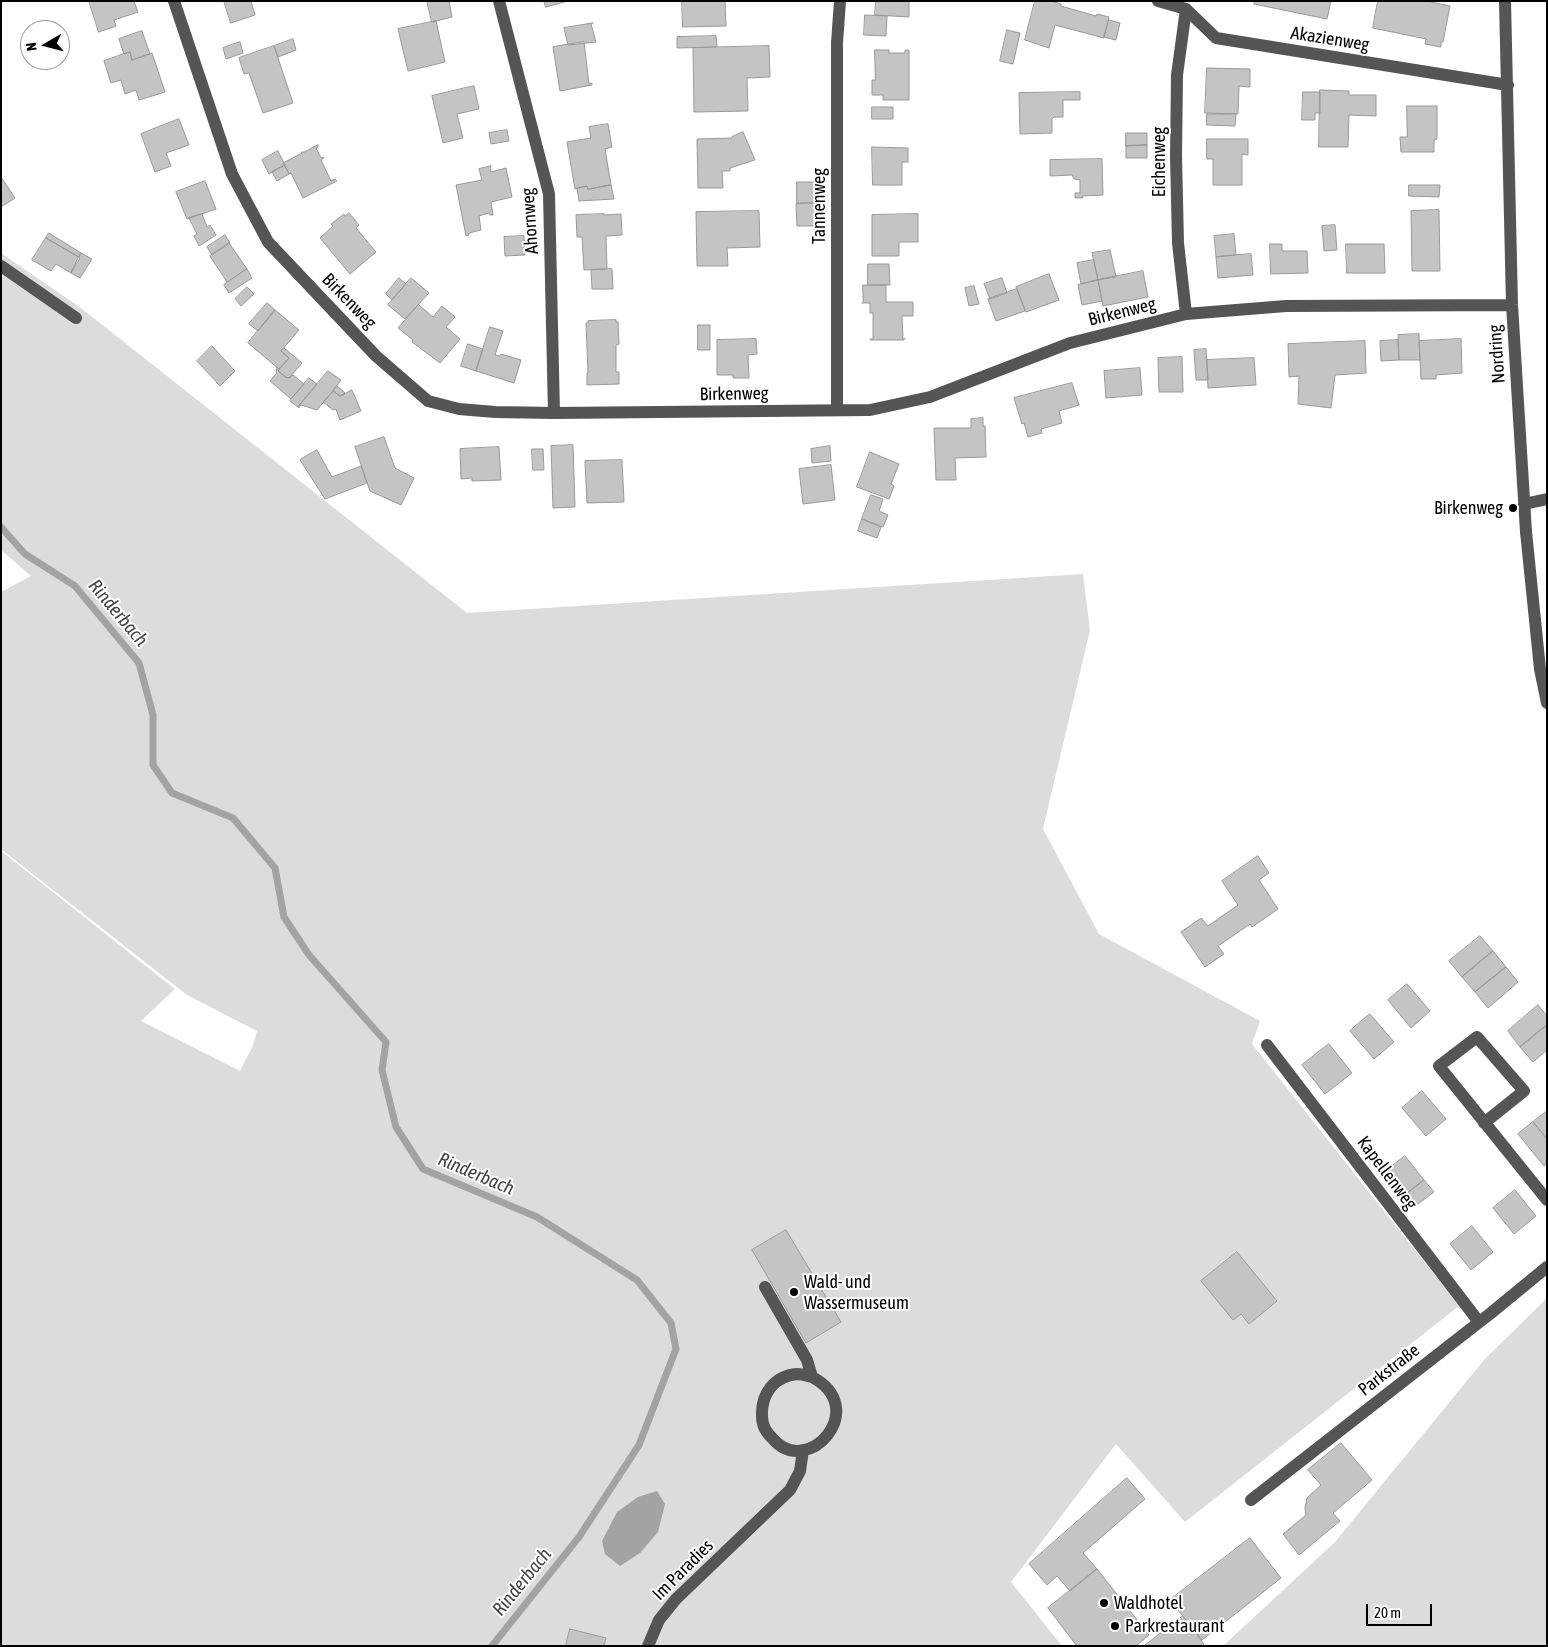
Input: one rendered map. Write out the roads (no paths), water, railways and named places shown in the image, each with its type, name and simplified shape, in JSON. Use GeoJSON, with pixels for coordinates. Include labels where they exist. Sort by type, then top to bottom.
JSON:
{"type":"FeatureCollection","features":[{"type":"Feature","properties":{"kind":"street","name":"Birkenweg"},"geometry":{"type":"LineString","coordinates":[[174,1],[232,174],[268,242],[376,356],[428,401],[459,409],[554,413],[870,410],[930,397],[1070,343],[1186,314],[1286,306],[1512,305]]}},
{"type":"Feature","properties":{"kind":"street","name":"Ahornweg"},"geometry":{"type":"LineString","coordinates":[[500,1],[549,194],[554,413]]}},
{"type":"Feature","properties":{"kind":"street","name":"Tannenweg"},"geometry":{"type":"LineString","coordinates":[[837,410],[837,53],[840,1]]}},
{"type":"Feature","properties":{"kind":"street","name":"Akazienweg"},"geometry":{"type":"LineString","coordinates":[[1158,1],[1186,9],[1216,38],[1508,85]]}},
{"type":"Feature","properties":{"kind":"street","name":"Nordring"},"geometry":{"type":"LineString","coordinates":[[1505,1],[1512,305],[1524,504],[1540,669],[1547,703]]}},
{"type":"Feature","properties":{"kind":"street","name":"Eichenweg"},"geometry":{"type":"LineString","coordinates":[[1186,9],[1177,75],[1176,156],[1178,243],[1186,314]]}},
{"type":"Feature","properties":{"kind":"street"},"geometry":{"type":"LineString","coordinates":[[1,266],[76,318]]}},
{"type":"Feature","properties":{"kind":"street"},"geometry":{"type":"LineString","coordinates":[[1524,504],[1547,499]]}},
{"type":"Feature","properties":{"kind":"street"},"geometry":{"type":"LineString","coordinates":[[1484,1123],[1524,1091],[1477,1037],[1439,1066],[1484,1123],[1547,1200]]}},
{"type":"Feature","properties":{"kind":"street","name":"Kapellenweg"},"geometry":{"type":"LineString","coordinates":[[1267,1045],[1479,1322]]}},
{"type":"Feature","properties":{"kind":"street","name":"Parkstraße"},"geometry":{"type":"LineString","coordinates":[[1251,1500],[1547,1267]]}},
{"type":"Feature","properties":{"kind":"street"},"geometry":{"type":"LineString","coordinates":[[765,1287],[807,1360],[812,1377]]}},
{"type":"Feature","properties":{"kind":"street"},"geometry":{"type":"LineString","coordinates":[[797,1374],[812,1377],[820,1381],[829,1390],[836,1407],[835,1423],[825,1439],[814,1447],[803,1450],[787,1448],[775,1442],[766,1432],[762,1423],[762,1404],[769,1388],[779,1380],[797,1374]]}},
{"type":"Feature","properties":{"kind":"street","name":"Im Paradies"},"geometry":{"type":"LineString","coordinates":[[648,1646],[659,1620],[676,1599],[790,1490],[800,1471],[803,1450]]}},
{"type":"Feature","properties":{"kind":"waterway","name":"Rinderbach"},"geometry":{"type":"LineString","coordinates":[[1,527],[25,554],[75,586],[139,663],[153,715],[153,765],[172,793],[233,818],[275,868],[284,917],[309,955],[386,1042],[382,1070],[396,1127],[423,1169],[537,1217],[637,1280],[671,1323],[676,1349],[639,1445],[579,1537],[492,1646]]}},
{"type":"Feature","properties":{"kind":"place","name":"Birkenweg"},"geometry":{"type":"Point","coordinates":[1513,508]}},
{"type":"Feature","properties":{"kind":"place","name":"Wald- und Wassermuseum"},"geometry":{"type":"Point","coordinates":[794,1292]}},
{"type":"Feature","properties":{"kind":"place","name":"Waldhotel"},"geometry":{"type":"Point","coordinates":[1104,1603]}},
{"type":"Feature","properties":{"kind":"place","name":"Parkrestaurant"},"geometry":{"type":"Point","coordinates":[1115,1626]}}]}
